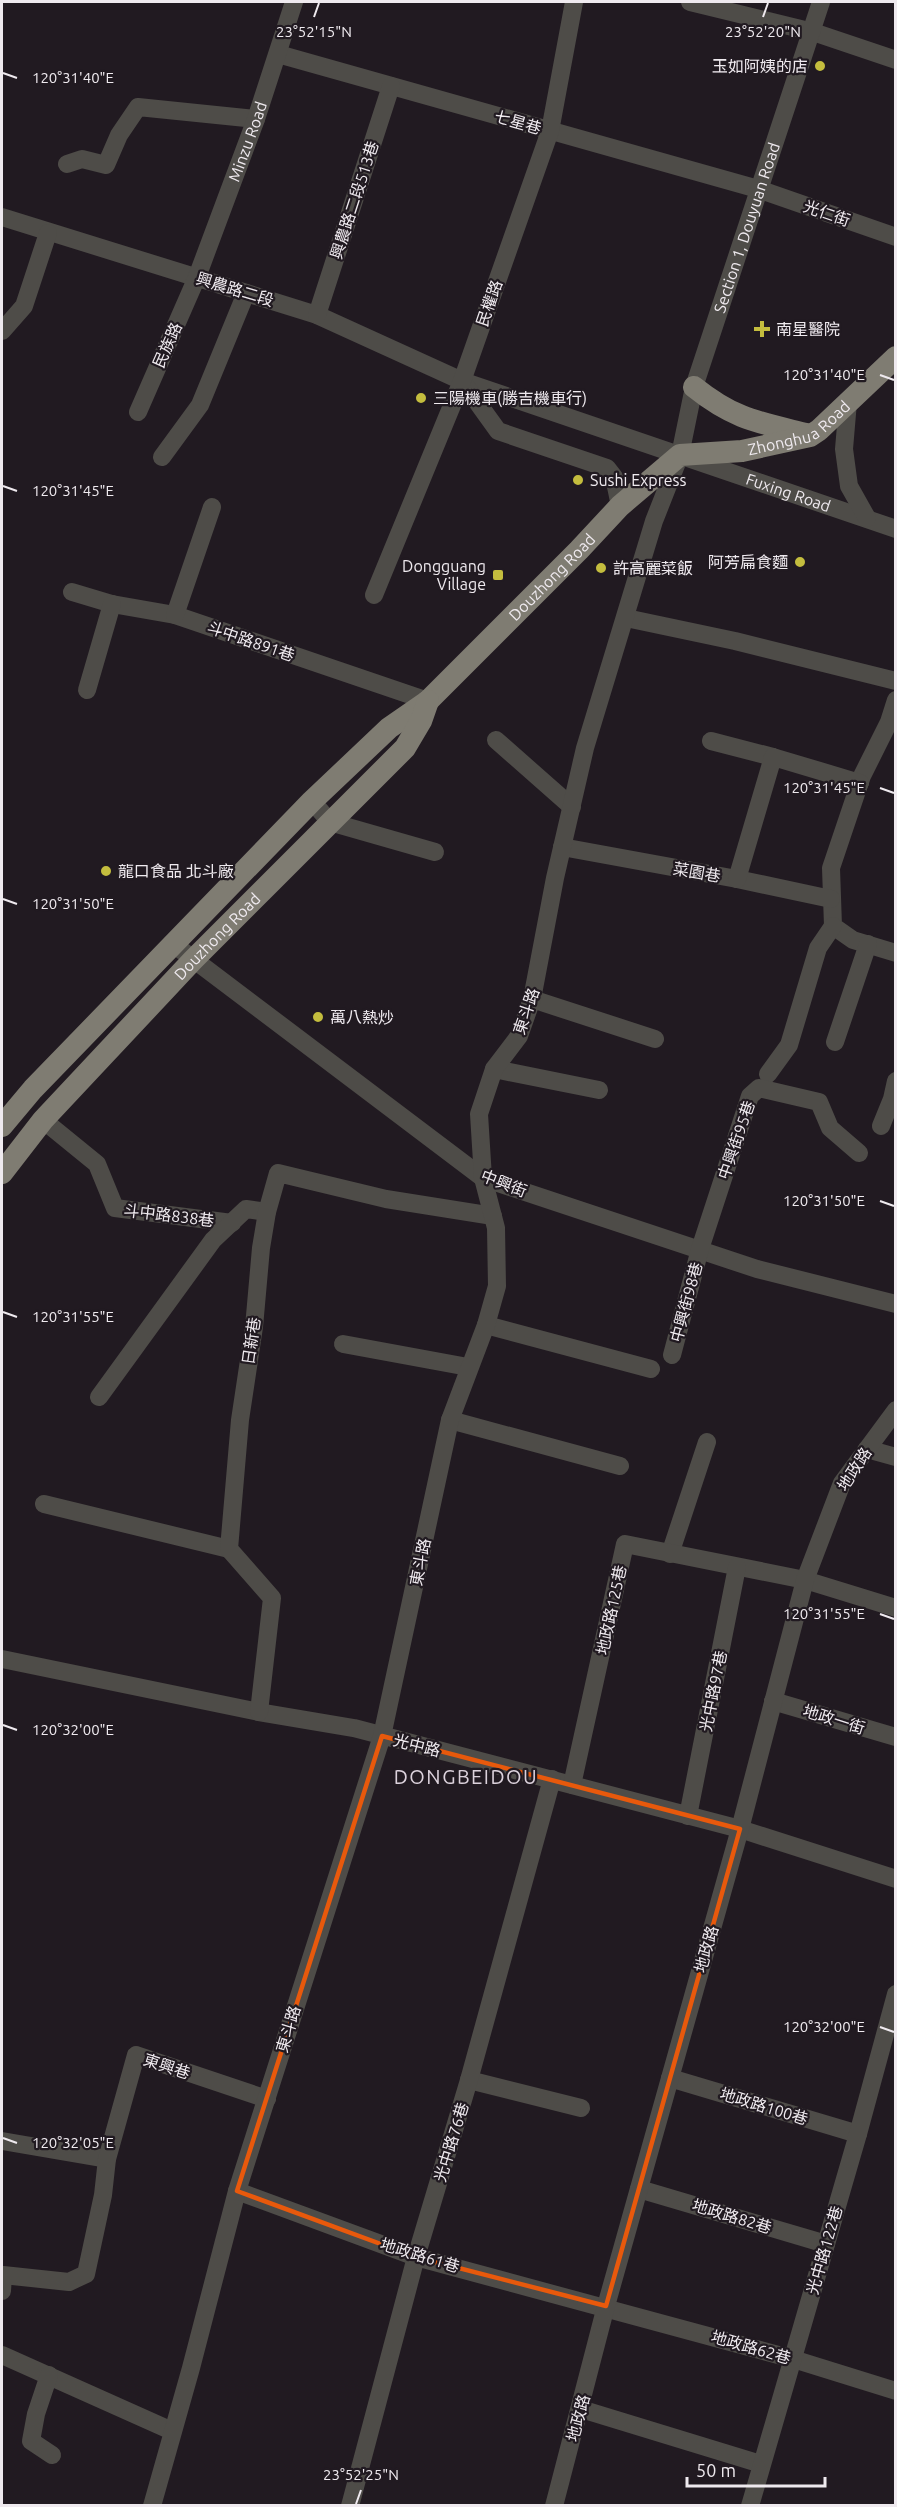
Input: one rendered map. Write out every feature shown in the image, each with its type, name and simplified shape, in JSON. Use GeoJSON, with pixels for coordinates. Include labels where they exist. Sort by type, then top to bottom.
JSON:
{"type":"FeatureCollection","features":[{"type":"Feature","properties":{"kind":"main road","name":"Zhonghua Road"},"geometry":{"type":"LineString","coordinates":[[680,455],[741,451],[810,436],[896,357]]}},
{"type":"Feature","properties":{"kind":"main road"},"geometry":{"type":"LineString","coordinates":[[694,387],[718,406],[746,420],[810,436]]}},
{"type":"Feature","properties":{"kind":"main road","name":"Douzhong Road"},"geometry":{"type":"LineString","coordinates":[[2,1126],[33,1089],[172,943],[312,801],[389,728],[428,701],[620,506],[680,455]]}},
{"type":"Feature","properties":{"kind":"main road","name":"Douzhong Road"},"geometry":{"type":"LineString","coordinates":[[2,1173],[43,1120],[193,960],[405,748],[421,721],[428,701]]}},
{"type":"Feature","properties":{"kind":"street","name":"Minzu Road"},"geometry":{"type":"LineString","coordinates":[[196,278],[256,119],[294,2]]}},
{"type":"Feature","properties":{"kind":"street","name":"民權路"},"geometry":{"type":"LineString","coordinates":[[374,595],[462,381],[550,131],[574,2]]}},
{"type":"Feature","properties":{"kind":"street"},"geometry":{"type":"LineString","coordinates":[[690,2],[813,32],[896,60]]}},
{"type":"Feature","properties":{"kind":"street","name":"Section 1, Douyuan Road"},"geometry":{"type":"LineString","coordinates":[[680,455],[694,387],[758,189],[813,32],[821,2]]}},
{"type":"Feature","properties":{"kind":"street","name":"七星巷"},"geometry":{"type":"LineString","coordinates":[[278,54],[758,189]]}},
{"type":"Feature","properties":{"kind":"street","name":"興農路二段513巷"},"geometry":{"type":"LineString","coordinates":[[317,315],[391,86]]}},
{"type":"Feature","properties":{"kind":"street"},"geometry":{"type":"LineString","coordinates":[[67,164],[82,159],[106,165],[119,135],[138,107],[256,119]]}},
{"type":"Feature","properties":{"kind":"street","name":"光仁街"},"geometry":{"type":"LineString","coordinates":[[758,189],[896,237]]}},
{"type":"Feature","properties":{"kind":"street","name":"興農路二段"},"geometry":{"type":"LineString","coordinates":[[2,218],[317,315],[462,381],[680,455]]}},
{"type":"Feature","properties":{"kind":"street"},"geometry":{"type":"LineString","coordinates":[[2,331],[24,306],[48,233]]}},
{"type":"Feature","properties":{"kind":"street","name":"民族路"},"geometry":{"type":"LineString","coordinates":[[138,412],[196,278]]}},
{"type":"Feature","properties":{"kind":"street"},"geometry":{"type":"LineString","coordinates":[[162,457],[200,405],[246,293]]}},
{"type":"Feature","properties":{"kind":"street","name":"興農路二段"},"geometry":{"type":"LineString","coordinates":[[462,381],[498,431],[607,468],[614,477],[620,506]]}},
{"type":"Feature","properties":{"kind":"street"},"geometry":{"type":"LineString","coordinates":[[848,402],[844,449],[849,486],[867,518]]}},
{"type":"Feature","properties":{"kind":"street","name":"Fuxing Road"},"geometry":{"type":"LineString","coordinates":[[680,455],[896,529]]}},
{"type":"Feature","properties":{"kind":"street","name":"東斗路"},"geometry":{"type":"LineString","coordinates":[[152,2505],[237,2191],[382,1736],[450,1420],[468,1367],[486,1325],[497,1286],[496,1228],[483,1178],[479,1114],[494,1069],[519,1036],[532,999],[562,847],[585,748],[654,520],[680,455]]}},
{"type":"Feature","properties":{"kind":"street"},"geometry":{"type":"LineString","coordinates":[[175,615],[212,507]]}},
{"type":"Feature","properties":{"kind":"street","name":"斗中路891巷"},"geometry":{"type":"LineString","coordinates":[[72,592],[112,604],[175,615],[428,701]]}},
{"type":"Feature","properties":{"kind":"street"},"geometry":{"type":"LineString","coordinates":[[87,690],[112,604]]}},
{"type":"Feature","properties":{"kind":"street"},"geometry":{"type":"LineString","coordinates":[[626,618],[735,640],[896,681]]}},
{"type":"Feature","properties":{"kind":"street"},"geometry":{"type":"LineString","coordinates":[[768,1074],[789,1046],[818,948],[834,926],[831,868],[860,783],[895,702]]}},
{"type":"Feature","properties":{"kind":"street"},"geometry":{"type":"LineString","coordinates":[[496,740],[572,807]]}},
{"type":"Feature","properties":{"kind":"street"},"geometry":{"type":"LineString","coordinates":[[711,741],[773,756],[860,783]]}},
{"type":"Feature","properties":{"kind":"street"},"geometry":{"type":"LineString","coordinates":[[737,879],[773,756]]}},
{"type":"Feature","properties":{"kind":"street"},"geometry":{"type":"LineString","coordinates":[[312,801],[330,822],[435,852]]}},
{"type":"Feature","properties":{"kind":"street","name":"菜園巷"},"geometry":{"type":"LineString","coordinates":[[562,847],[831,899]]}},
{"type":"Feature","properties":{"kind":"street"},"geometry":{"type":"LineString","coordinates":[[834,926],[853,940],[896,952]]}},
{"type":"Feature","properties":{"kind":"street","name":"中興街"},"geometry":{"type":"LineString","coordinates":[[172,943],[483,1178],[757,1269],[896,1304]]}},
{"type":"Feature","properties":{"kind":"street"},"geometry":{"type":"LineString","coordinates":[[835,1042],[868,944]]}},
{"type":"Feature","properties":{"kind":"street"},"geometry":{"type":"LineString","coordinates":[[532,999],[655,1039]]}},
{"type":"Feature","properties":{"kind":"street"},"geometry":{"type":"LineString","coordinates":[[494,1069],[599,1090]]}},
{"type":"Feature","properties":{"kind":"street"},"geometry":{"type":"LineString","coordinates":[[881,1126],[892,1099],[896,1081]]}},
{"type":"Feature","properties":{"kind":"street","name":"中興街95巷"},"geometry":{"type":"LineString","coordinates":[[700,1249],[750,1096],[759,1088],[819,1102],[830,1128],[859,1153]]}},
{"type":"Feature","properties":{"kind":"street","name":"斗中路838巷"},"geometry":{"type":"LineString","coordinates":[[43,1120],[97,1164],[116,1208],[232,1223]]}},
{"type":"Feature","properties":{"kind":"street","name":"日新巷"},"geometry":{"type":"LineString","coordinates":[[229,1549],[240,1420],[267,1212],[278,1173],[386,1199],[493,1216]]}},
{"type":"Feature","properties":{"kind":"street","name":"斗中路838巷"},"geometry":{"type":"LineString","coordinates":[[99,1396],[213,1240],[246,1209],[267,1212]]}},
{"type":"Feature","properties":{"kind":"street","name":"中興街98巷"},"geometry":{"type":"LineString","coordinates":[[672,1355],[700,1249]]}},
{"type":"Feature","properties":{"kind":"street"},"geometry":{"type":"LineString","coordinates":[[486,1325],[651,1369]]}},
{"type":"Feature","properties":{"kind":"street"},"geometry":{"type":"LineString","coordinates":[[343,1344],[468,1367]]}},
{"type":"Feature","properties":{"kind":"street","name":"地政路"},"geometry":{"type":"LineString","coordinates":[[554,2505],[606,2307],[740,1829],[806,1580],[842,1483],[896,1410]]}},
{"type":"Feature","properties":{"kind":"street"},"geometry":{"type":"LineString","coordinates":[[450,1420],[620,1467]]}},
{"type":"Feature","properties":{"kind":"street"},"geometry":{"type":"LineString","coordinates":[[670,1554],[707,1442]]}},
{"type":"Feature","properties":{"kind":"street"},"geometry":{"type":"LineString","coordinates":[[867,1449],[896,1457]]}},
{"type":"Feature","properties":{"kind":"street"},"geometry":{"type":"LineString","coordinates":[[44,1504],[229,1549],[272,1598],[259,1712]]}},
{"type":"Feature","properties":{"kind":"street","name":"地政路125巷"},"geometry":{"type":"LineString","coordinates":[[572,1785],[625,1544],[806,1580],[896,1608]]}},
{"type":"Feature","properties":{"kind":"street","name":"光中路97巷"},"geometry":{"type":"LineString","coordinates":[[688,1816],[737,1567]]}},
{"type":"Feature","properties":{"kind":"street","name":"光中路"},"geometry":{"type":"LineString","coordinates":[[2,1659],[259,1712],[354,1728],[740,1829],[896,1879]]}},
{"type":"Feature","properties":{"kind":"street","name":"地政一街"},"geometry":{"type":"LineString","coordinates":[[773,1701],[896,1737]]}},
{"type":"Feature","properties":{"kind":"street","name":"光中路76巷"},"geometry":{"type":"LineString","coordinates":[[350,2505],[416,2257],[469,2080],[552,1779]]}},
{"type":"Feature","properties":{"kind":"street","name":"光中路122巷"},"geometry":{"type":"LineString","coordinates":[[750,2505],[760,2464],[794,2359],[896,1994]]}},
{"type":"Feature","properties":{"kind":"street","name":"東興巷"},"geometry":{"type":"LineString","coordinates":[[2,2291],[3,2275],[69,2282],[86,2274],[103,2194],[107,2159],[136,2055],[267,2099]]}},
{"type":"Feature","properties":{"kind":"street","name":"地政路100巷"},"geometry":{"type":"LineString","coordinates":[[670,2078],[858,2134]]}},
{"type":"Feature","properties":{"kind":"street"},"geometry":{"type":"LineString","coordinates":[[469,2080],[581,2108]]}},
{"type":"Feature","properties":{"kind":"street"},"geometry":{"type":"LineString","coordinates":[[2,2141],[107,2159]]}},
{"type":"Feature","properties":{"kind":"street","name":"地政路82巷"},"geometry":{"type":"LineString","coordinates":[[639,2188],[826,2244]]}},
{"type":"Feature","properties":{"kind":"street","name":"地政路61巷"},"geometry":{"type":"LineString","coordinates":[[237,2191],[416,2257],[606,2307]]}},
{"type":"Feature","properties":{"kind":"street","name":"地政路62巷"},"geometry":{"type":"LineString","coordinates":[[606,2307],[794,2359],[896,2391]]}},
{"type":"Feature","properties":{"kind":"street"},"geometry":{"type":"LineString","coordinates":[[2,2355],[172,2431]]}},
{"type":"Feature","properties":{"kind":"street"},"geometry":{"type":"LineString","coordinates":[[49,2376],[36,2414],[31,2441],[52,2455]]}},
{"type":"Feature","properties":{"kind":"street"},"geometry":{"type":"LineString","coordinates":[[581,2409],[760,2464]]}},
{"type":"Feature","properties":{"kind":"highlighted area"},"geometry":{"type":"Polygon","coordinates":[[[382,1736],[740,1829],[606,2306],[416,2257],[237,2191],[382,1736]]]}},
{"type":"Feature","properties":{"kind":"place","name":"玉如阿姨的店"},"geometry":{"type":"Point","coordinates":[820,66]}},
{"type":"Feature","properties":{"kind":"place","name":"南星醫院"},"geometry":{"type":"Point","coordinates":[762,329]}},
{"type":"Feature","properties":{"kind":"place","name":"三陽機車(勝吉機車行)"},"geometry":{"type":"Point","coordinates":[421,398]}},
{"type":"Feature","properties":{"kind":"place","name":"Sushi Express"},"geometry":{"type":"Point","coordinates":[578,480]}},
{"type":"Feature","properties":{"kind":"place","name":"阿芳扁食麵"},"geometry":{"type":"Point","coordinates":[800,562]}},
{"type":"Feature","properties":{"kind":"place","name":"許高麗菜飯"},"geometry":{"type":"Point","coordinates":[601,568]}},
{"type":"Feature","properties":{"kind":"place","name":"Dongguang Village"},"geometry":{"type":"Point","coordinates":[498,575]}},
{"type":"Feature","properties":{"kind":"place","name":"龍口食品 北斗廠"},"geometry":{"type":"Point","coordinates":[106,871]}},
{"type":"Feature","properties":{"kind":"place","name":"萬八熱炒"},"geometry":{"type":"Point","coordinates":[318,1017]}},
{"type":"Feature","properties":{"kind":"district","name":"DONGBEIDOU"},"geometry":{"type":"Point","coordinates":[466,1777]}}]}
